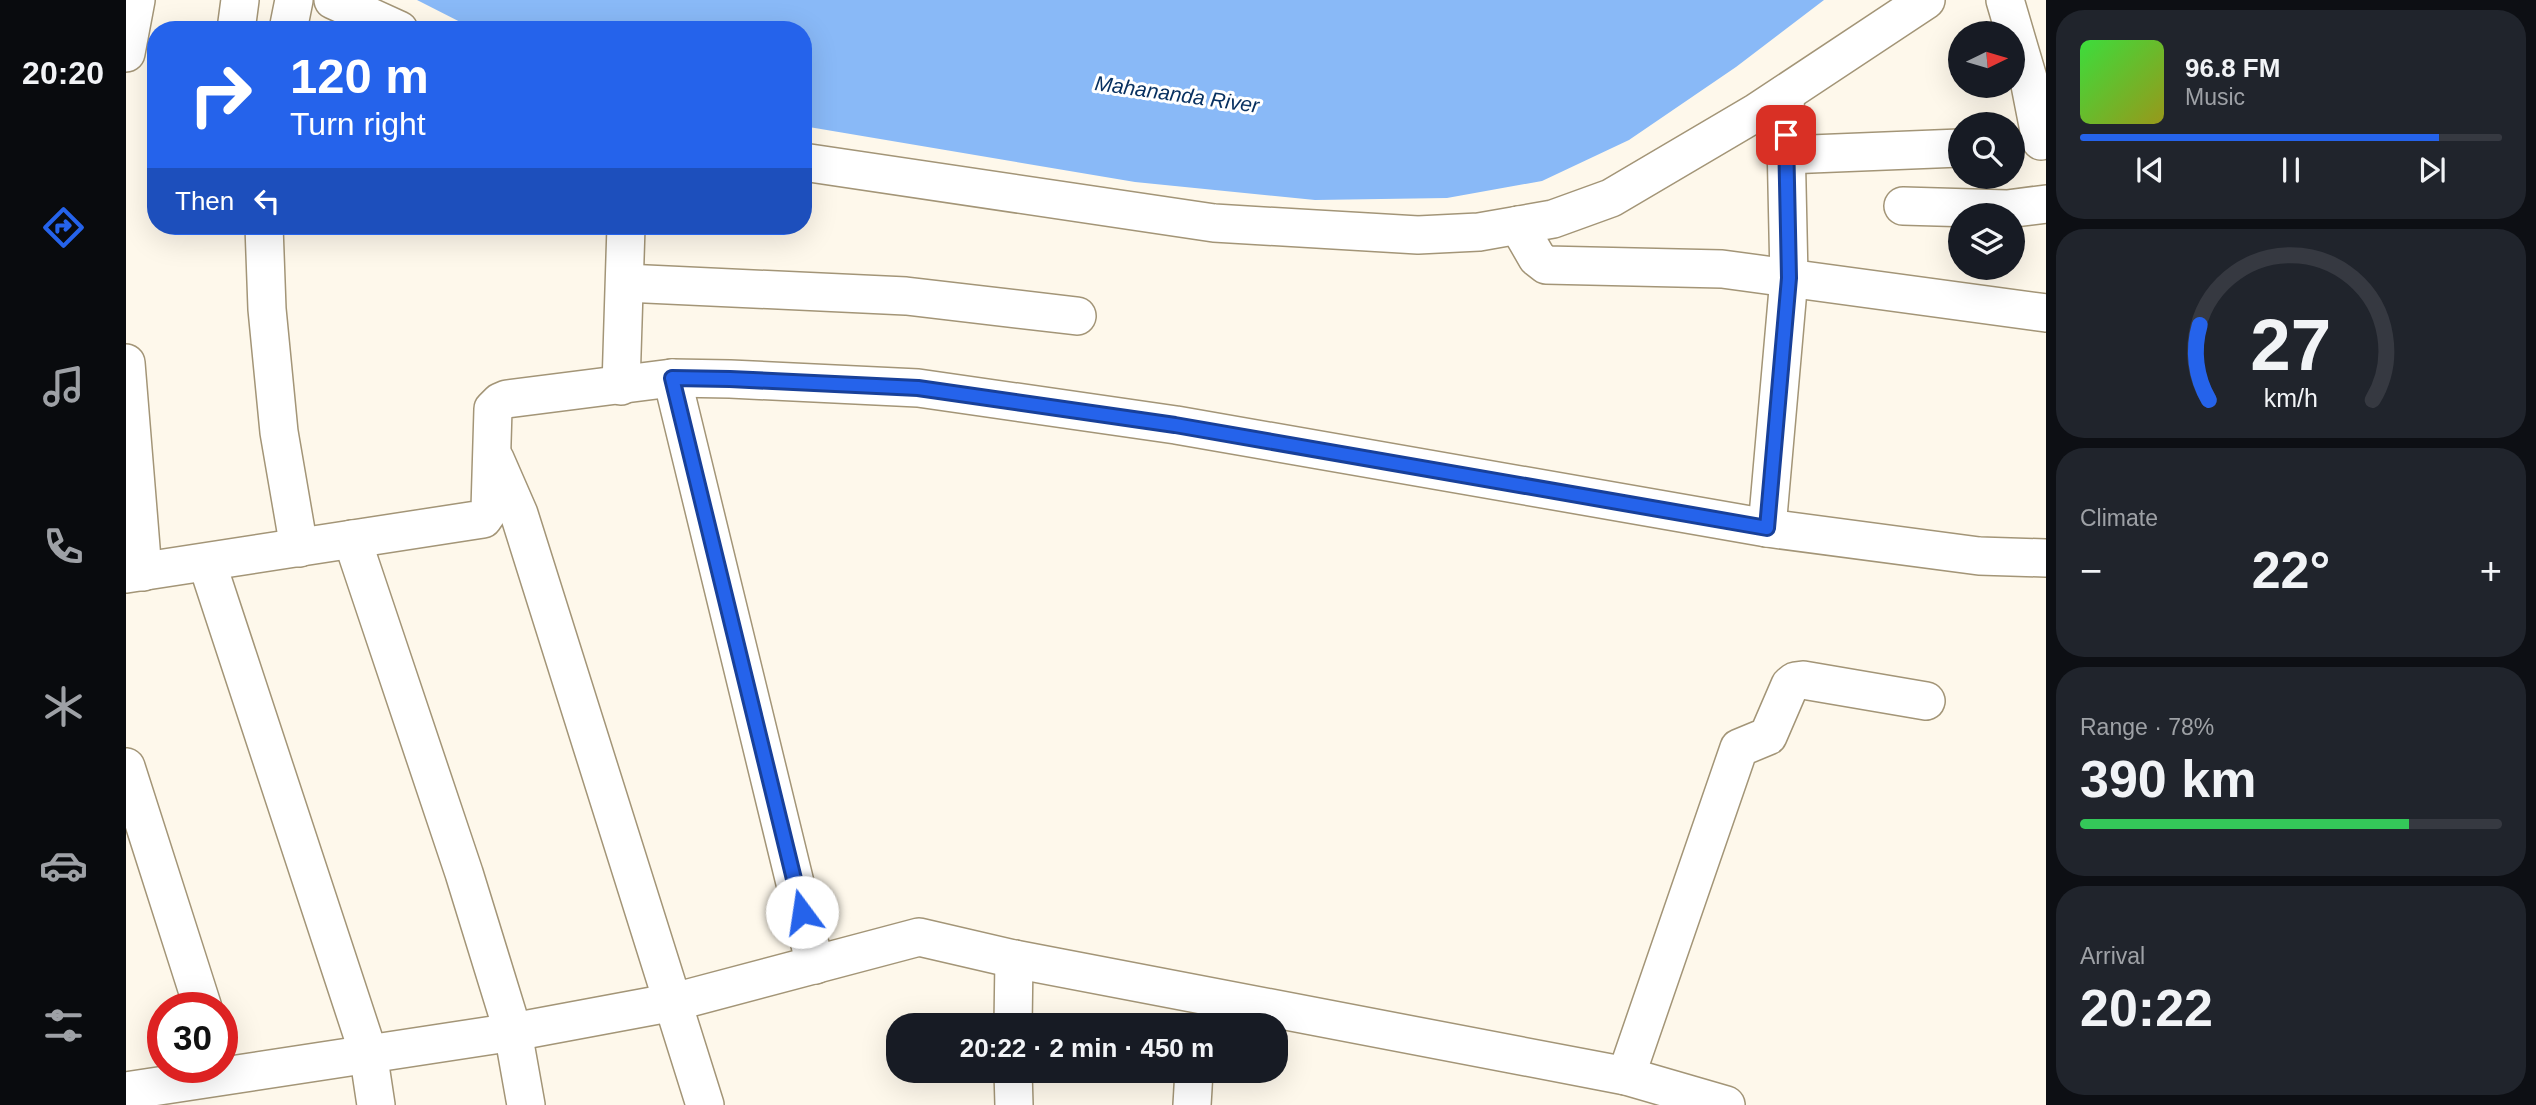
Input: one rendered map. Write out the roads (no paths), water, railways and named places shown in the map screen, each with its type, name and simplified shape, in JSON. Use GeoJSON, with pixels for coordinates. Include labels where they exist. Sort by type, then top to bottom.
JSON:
{"type":"FeatureCollection","features":[{"type":"Feature","properties":{"kind":"street"},"geometry":{"type":"LineString","coordinates":[[126,53],[136,0]]}},
{"type":"Feature","properties":{"kind":"street"},"geometry":{"type":"LineString","coordinates":[[237,21],[240,0]]}},
{"type":"Feature","properties":{"kind":"street"},"geometry":{"type":"LineString","coordinates":[[290,21],[294,0]]}},
{"type":"Feature","properties":{"kind":"street"},"geometry":{"type":"LineString","coordinates":[[812,163],[1214,223],[1418,234],[1479,232],[1553,219],[1611,198],[1785,94],[1926,0]]}},
{"type":"Feature","properties":{"kind":"street"},"geometry":{"type":"LineString","coordinates":[[2005,0],[2030,85],[2033,142]]}},
{"type":"Feature","properties":{"kind":"street"},"geometry":{"type":"LineString","coordinates":[[341,12],[370,21]]}},
{"type":"Feature","properties":{"kind":"street"},"geometry":{"type":"LineString","coordinates":[[1767,528],[1789,278],[1785,94]]}},
{"type":"Feature","properties":{"kind":"street"},"geometry":{"type":"LineString","coordinates":[[1786,155],[1948,148]]}},
{"type":"Feature","properties":{"kind":"street"},"geometry":{"type":"LineString","coordinates":[[1903,206],[2007,209],[2046,204]]}},
{"type":"Feature","properties":{"kind":"street"},"geometry":{"type":"LineString","coordinates":[[1518,225],[1537,258],[1546,265],[1721,269],[2046,313]]}},
{"type":"Feature","properties":{"kind":"street"},"geometry":{"type":"LineString","coordinates":[[264,235],[267,309],[279,432],[299,548]]}},
{"type":"Feature","properties":{"kind":"street"},"geometry":{"type":"LineString","coordinates":[[621,386],[626,235]]}},
{"type":"Feature","properties":{"kind":"street"},"geometry":{"type":"LineString","coordinates":[[625,283],[906,296],[1077,316]]}},
{"type":"Feature","properties":{"kind":"street"},"geometry":{"type":"LineString","coordinates":[[126,363],[134,573],[483,519],[489,509],[493,409],[500,402],[672,378],[918,388],[1175,425],[1767,528],[1979,556],[2046,558]]}},
{"type":"Feature","properties":{"kind":"street"},"geometry":{"type":"LineString","coordinates":[[672,378],[815,965]]}},
{"type":"Feature","properties":{"kind":"street"},"geometry":{"type":"LineString","coordinates":[[491,452],[519,514],[705,1105]]}},
{"type":"Feature","properties":{"kind":"street"},"geometry":{"type":"LineString","coordinates":[[352,539],[464,873],[513,1032],[526,1105]]}},
{"type":"Feature","properties":{"kind":"street"},"geometry":{"type":"LineString","coordinates":[[207,563],[368,1052],[376,1105]]}},
{"type":"Feature","properties":{"kind":"street"},"geometry":{"type":"LineString","coordinates":[[1626,1076],[1739,748],[1768,736],[1790,685],[1795,681],[1803,680],[1926,701]]}},
{"type":"Feature","properties":{"kind":"street"},"geometry":{"type":"LineString","coordinates":[[126,768],[198,992]]}},
{"type":"Feature","properties":{"kind":"street"},"geometry":{"type":"LineString","coordinates":[[238,1080],[368,1052],[513,1032],[674,1002],[919,937],[1014,959],[1197,1010],[1626,1076],[1726,1105]]}},
{"type":"Feature","properties":{"kind":"street"},"geometry":{"type":"LineString","coordinates":[[1013,1013],[1014,959]]}},
{"type":"Feature","properties":{"kind":"street"},"geometry":{"type":"LineString","coordinates":[[126,1091],[226,1083]]}},
{"type":"Feature","properties":{"kind":"street"},"geometry":{"type":"LineString","coordinates":[[1013,1083],[1014,1105]]}},
{"type":"Feature","properties":{"kind":"street"},"geometry":{"type":"LineString","coordinates":[[1192,1105],[1193,1083]]}},
{"type":"Feature","properties":{"kind":"water","name":"Mahananda River"},"geometry":{"type":"Polygon","coordinates":[[[417,0],[1824,0],[1736,67],[1629,140],[1542,181],[1447,198],[1315,200],[1135,182],[812,128],[812,21],[458,21],[417,0]]]}}]}
